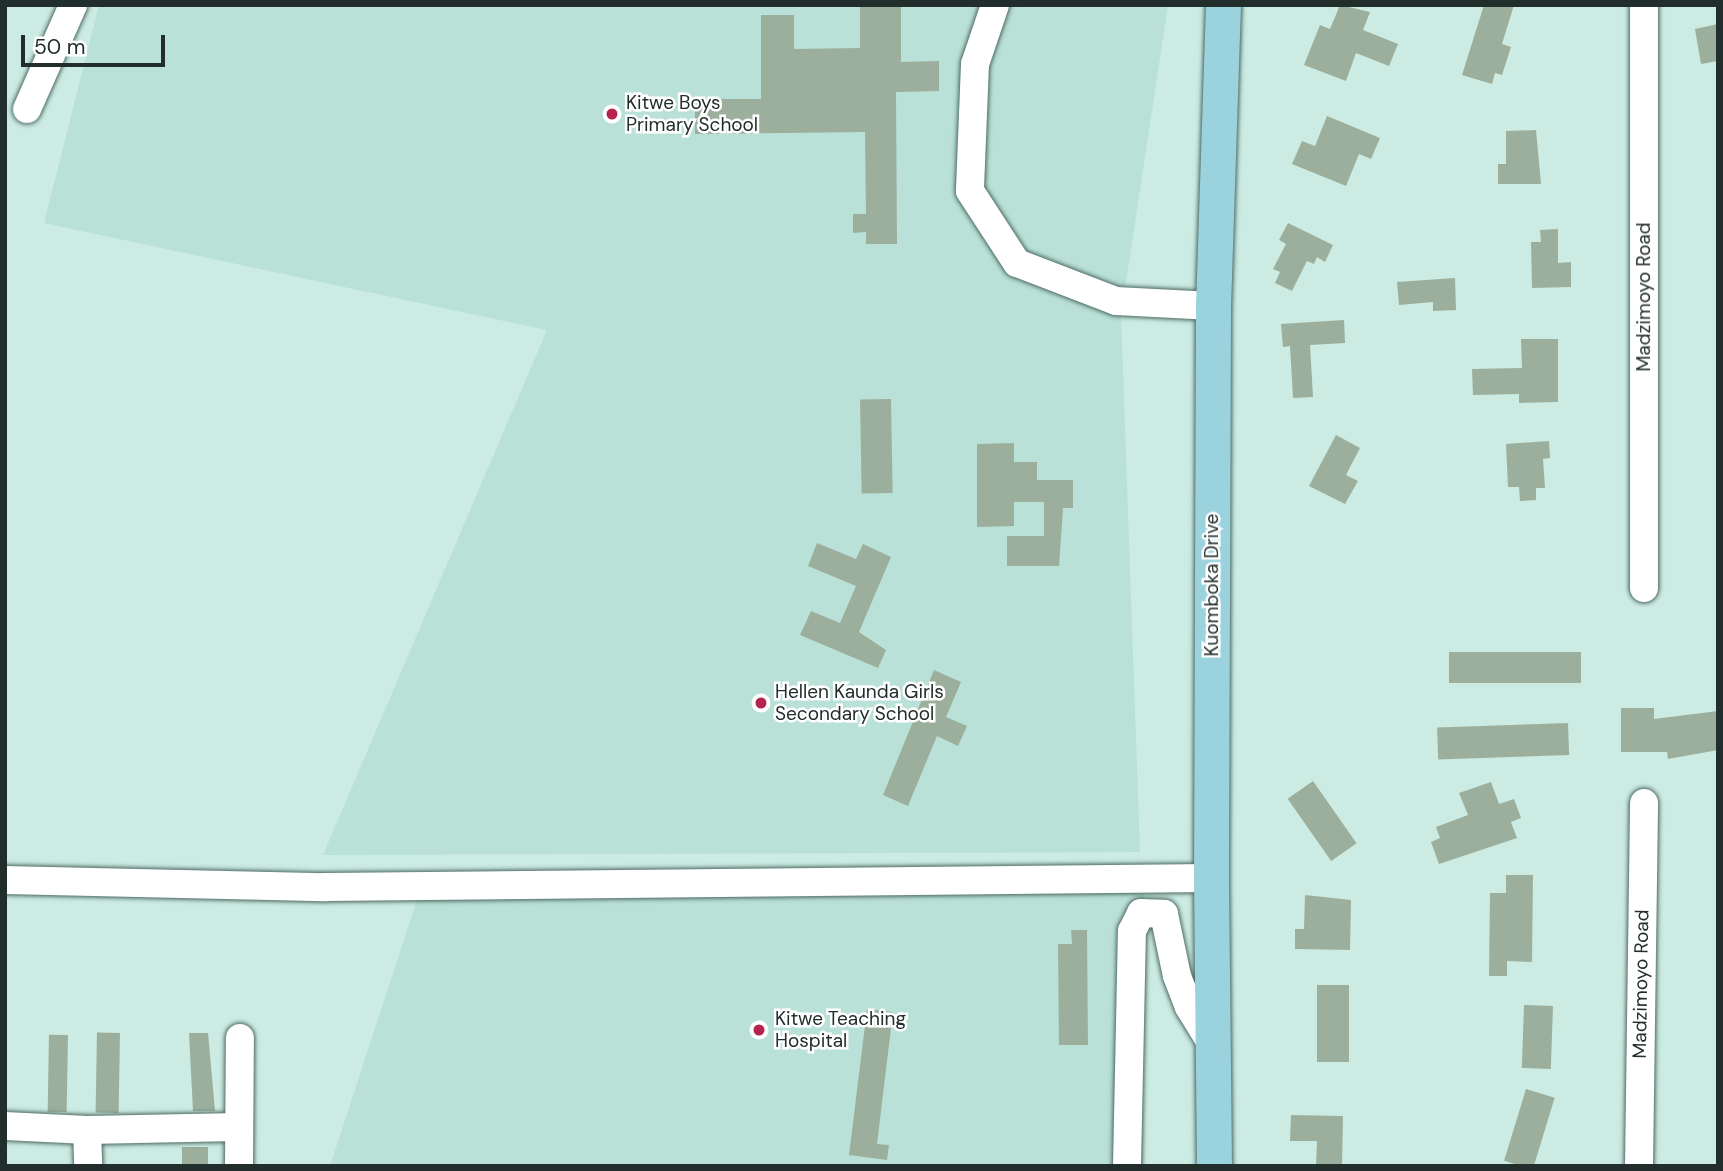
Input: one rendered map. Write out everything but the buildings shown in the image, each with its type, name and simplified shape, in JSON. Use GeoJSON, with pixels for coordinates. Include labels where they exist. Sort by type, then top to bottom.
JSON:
{"type":"FeatureCollection","features":[{"type":"Feature","properties":{"kind":"main road","name":"Kuomboka Drive"},"geometry":{"type":"LineString","coordinates":[[1214,1166],[1210,877],[1213,306],[1223,5]]}},
{"type":"Feature","properties":{"kind":"street"},"geometry":{"type":"LineString","coordinates":[[27,109],[73,5]]}},
{"type":"Feature","properties":{"kind":"street"},"geometry":{"type":"LineString","coordinates":[[995,5],[975,64],[970,191],[1017,263],[1116,302],[1213,306]]}},
{"type":"Feature","properties":{"kind":"street","name":"Madzimoyo Road"},"geometry":{"type":"LineString","coordinates":[[1644,5],[1644,588]]}},
{"type":"Feature","properties":{"kind":"street","name":"Madzimoyo Road"},"geometry":{"type":"LineString","coordinates":[[1639,1166],[1644,803]]}},
{"type":"Feature","properties":{"kind":"street"},"geometry":{"type":"LineString","coordinates":[[5,880],[325,887],[1210,877]]}},
{"type":"Feature","properties":{"kind":"street"},"geometry":{"type":"LineString","coordinates":[[1127,1166],[1132,931],[1141,913],[1164,914],[1177,976],[1189,1007],[1213,1046]]}},
{"type":"Feature","properties":{"kind":"street"},"geometry":{"type":"LineString","coordinates":[[239,1166],[240,1038]]}},
{"type":"Feature","properties":{"kind":"street"},"geometry":{"type":"LineString","coordinates":[[5,1126],[88,1130],[238,1127]]}},
{"type":"Feature","properties":{"kind":"street"},"geometry":{"type":"LineString","coordinates":[[88,1130],[88,1166]]}},
{"type":"Feature","properties":{"kind":"shaded area"},"geometry":{"type":"Polygon","coordinates":[[[99,5],[1168,5],[1121,315],[1140,852],[323,855],[547,330],[44,223],[99,5]]]}},
{"type":"Feature","properties":{"kind":"shaded area","name":"Kitwe Teaching Hospital"},"geometry":{"type":"Polygon","coordinates":[[[1144,884],[1143,1166],[330,1166],[419,894],[1144,884]]]}},
{"type":"Feature","properties":{"kind":"place","name":"Kitwe Boys Primary School"},"geometry":{"type":"Point","coordinates":[612,114]}},
{"type":"Feature","properties":{"kind":"place","name":"Hellen Kaunda Girls Secondary School"},"geometry":{"type":"Point","coordinates":[761,703]}},
{"type":"Feature","properties":{"kind":"place","name":"Kitwe Teaching Hospital"},"geometry":{"type":"Point","coordinates":[759,1030]}}]}
